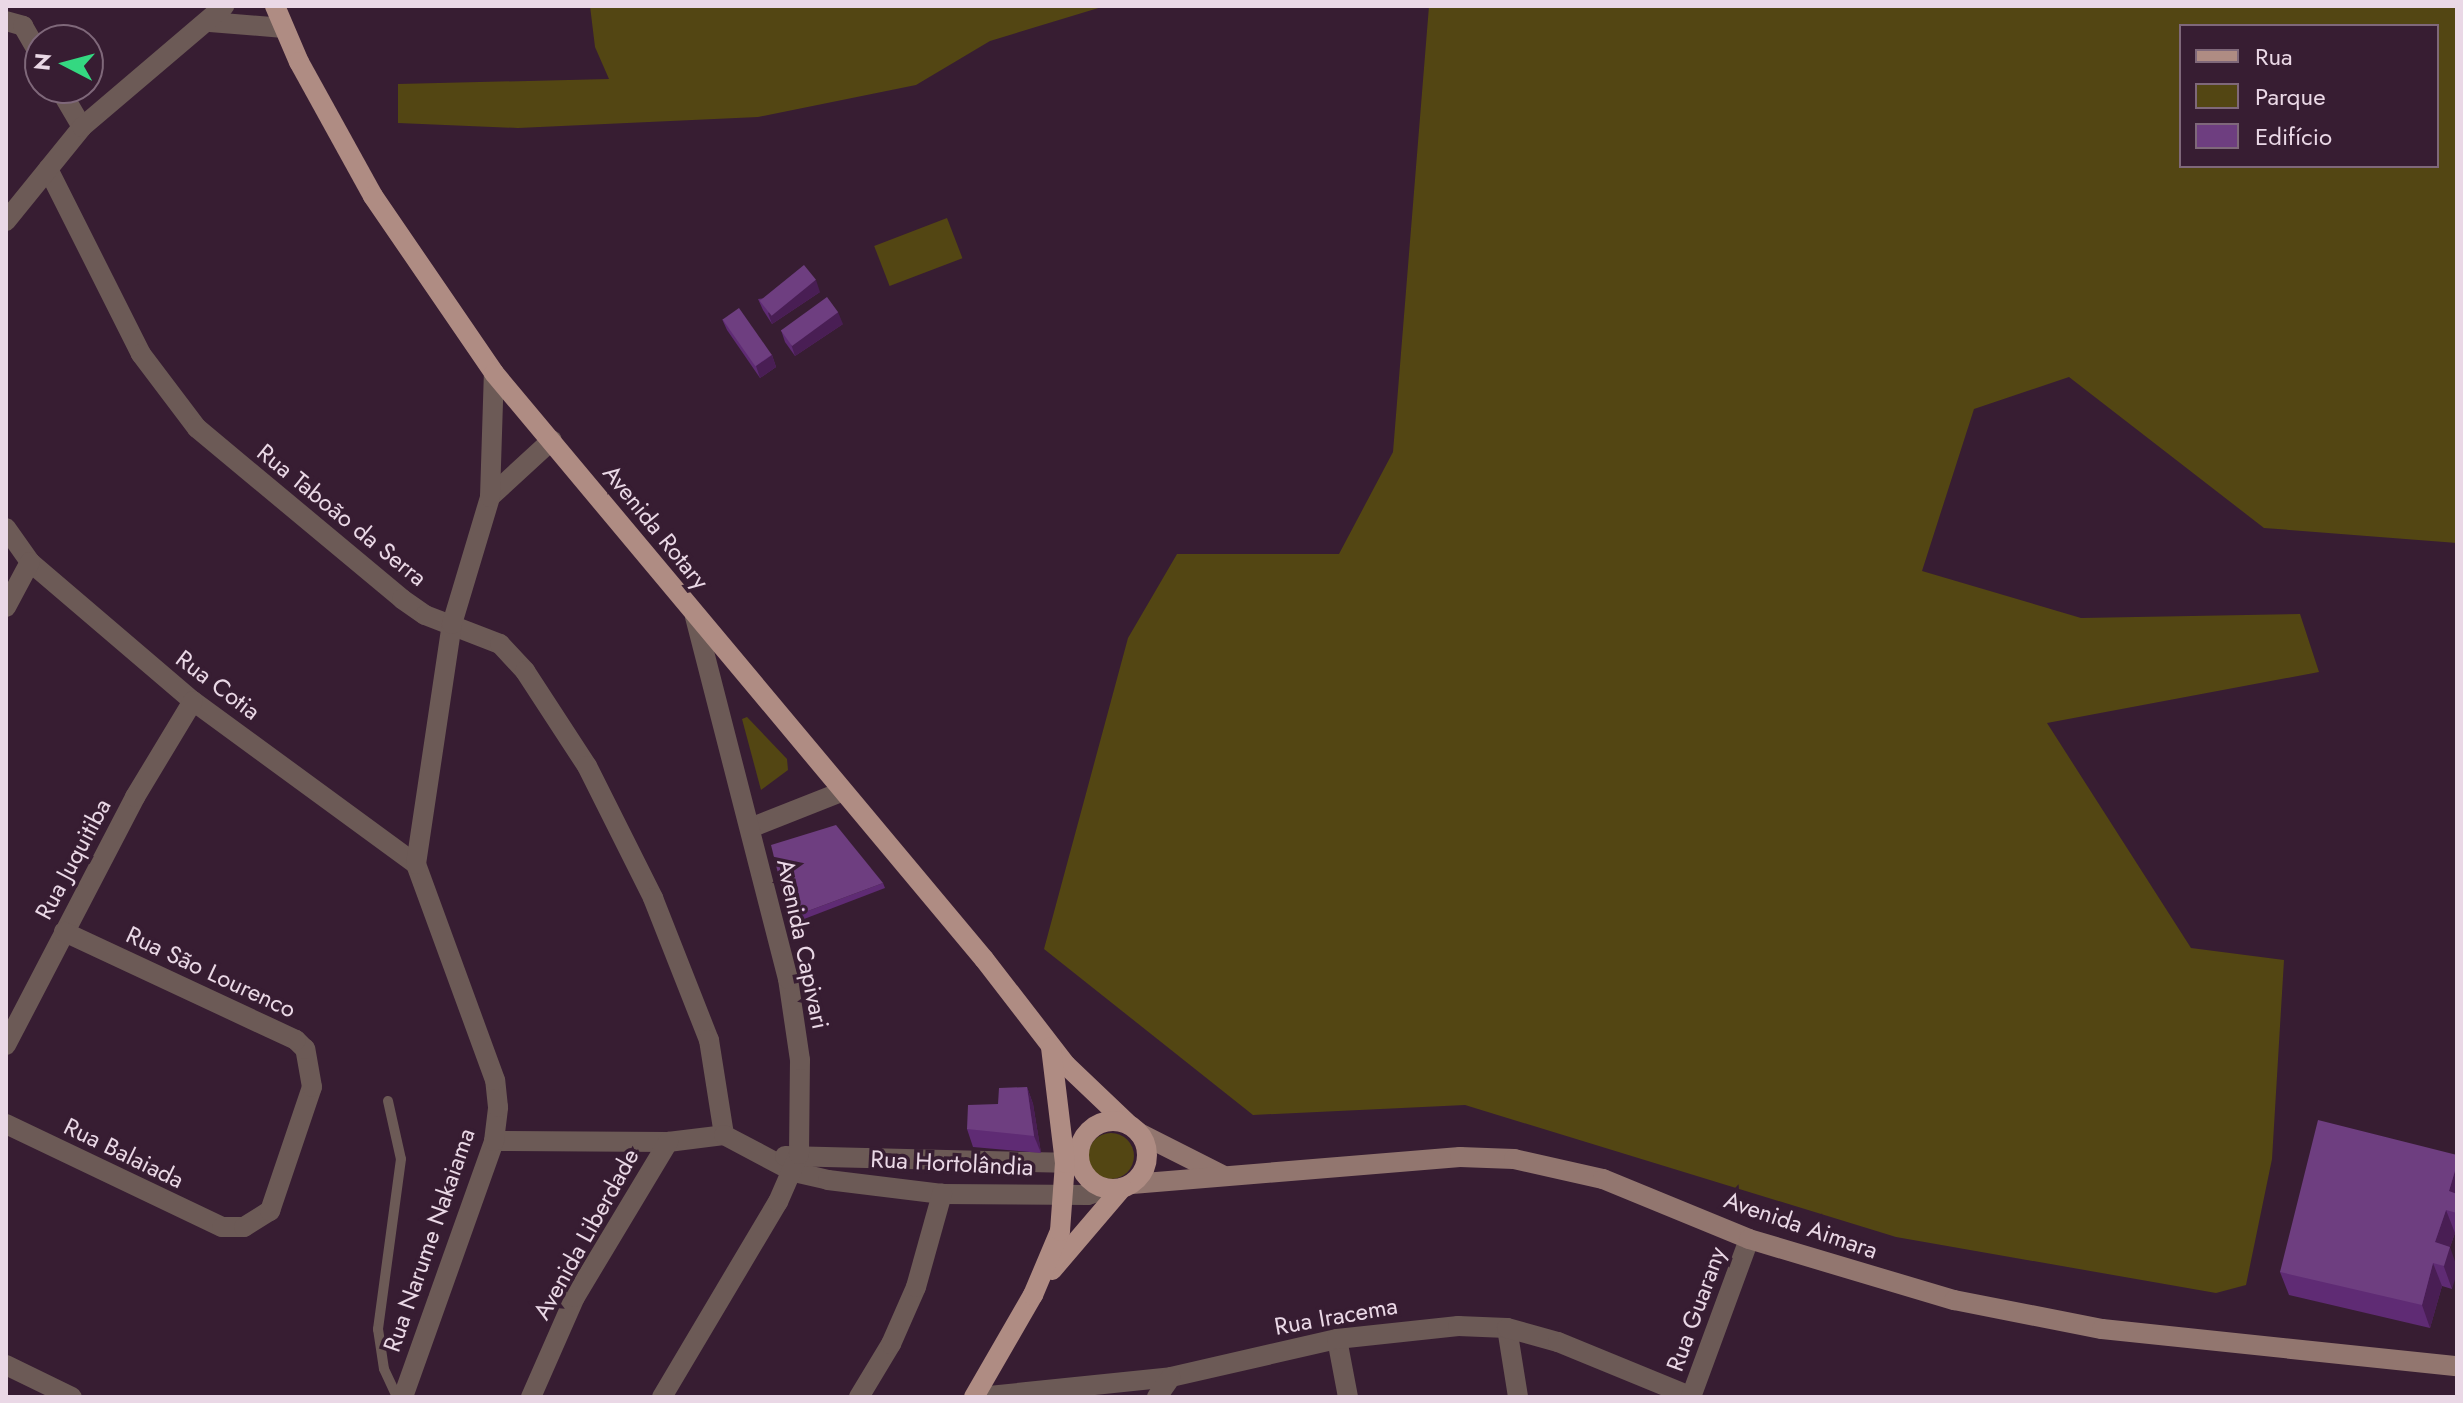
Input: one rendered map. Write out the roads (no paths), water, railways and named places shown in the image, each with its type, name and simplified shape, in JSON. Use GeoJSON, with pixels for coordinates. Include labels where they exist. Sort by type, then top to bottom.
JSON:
{"type":"FeatureCollection","features":[{"type":"Feature","properties":{"kind":"main road","name":"Avenida Rotary"},"geometry":{"type":"LineString","coordinates":[[275,6],[373,196],[494,373],[1051,1043],[1066,1065],[1134,1128]]}},
{"type":"Feature","properties":{"kind":"main road"},"geometry":{"type":"LineString","coordinates":[[977,1397],[1033,1295],[1060,1231],[1065,1163],[1051,1043]]}},
{"type":"Feature","properties":{"kind":"main road"},"geometry":{"type":"LineString","coordinates":[[1120,1187],[1082,1172],[1079,1150],[1098,1123],[1134,1128],[1206,1170],[1233,1178]]}},
{"type":"Feature","properties":{"kind":"main road"},"geometry":{"type":"LineString","coordinates":[[1033,1295],[1147,1154],[1134,1128]]}},
{"type":"Feature","properties":{"kind":"main road","name":"Avenida Aimara"},"geometry":{"type":"LineString","coordinates":[[1120,1187],[1460,1157],[1514,1159],[1603,1179],[1749,1239],[1954,1300],[2102,1329],[2457,1366]]}},
{"type":"Feature","properties":{"kind":"street"},"geometry":{"type":"LineString","coordinates":[[6,221],[82,127],[210,22],[224,6]]}},
{"type":"Feature","properties":{"kind":"street"},"geometry":{"type":"LineString","coordinates":[[210,22],[284,28]]}},
{"type":"Feature","properties":{"kind":"street"},"geometry":{"type":"LineString","coordinates":[[68,104],[82,127]]}},
{"type":"Feature","properties":{"kind":"street","name":"Rua Taboão da Serra"},"geometry":{"type":"LineString","coordinates":[[48,169],[72,226],[141,354],[197,428],[402,599],[452,624],[477,631],[508,653],[587,766],[653,898],[709,1040],[724,1135]]}},
{"type":"Feature","properties":{"kind":"street","name":"Rua Narume Nakaiama"},"geometry":{"type":"LineString","coordinates":[[403,1397],[494,1141],[495,1080],[416,864],[452,624],[490,497],[494,373]]}},
{"type":"Feature","properties":{"kind":"street"},"geometry":{"type":"LineString","coordinates":[[490,497],[552,440]]}},
{"type":"Feature","properties":{"kind":"street","name":"Rua Cotia"},"geometry":{"type":"LineString","coordinates":[[6,528],[30,562],[193,701],[416,864]]}},
{"type":"Feature","properties":{"kind":"street"},"geometry":{"type":"LineString","coordinates":[[6,607],[30,562]]}},
{"type":"Feature","properties":{"kind":"street","name":"Avenida Capivari"},"geometry":{"type":"LineString","coordinates":[[695,617],[750,828],[796,1025],[796,1163]]}},
{"type":"Feature","properties":{"kind":"street","name":"Rua Juquitiba"},"geometry":{"type":"LineString","coordinates":[[6,1045],[64,932],[193,701]]}},
{"type":"Feature","properties":{"kind":"street"},"geometry":{"type":"LineString","coordinates":[[750,828],[841,792]]}},
{"type":"Feature","properties":{"kind":"street","name":"Rua São Lourenco"},"geometry":{"type":"LineString","coordinates":[[64,932],[276,1028],[305,1049],[312,1087],[270,1211],[244,1227],[222,1227]]}},
{"type":"Feature","properties":{"kind":"street","name":"Rua Balaiada"},"geometry":{"type":"LineString","coordinates":[[6,1124],[222,1227]]}},
{"type":"Feature","properties":{"kind":"street"},"geometry":{"type":"LineString","coordinates":[[494,1141],[668,1142],[724,1135],[773,1157],[796,1163],[662,1397]]}},
{"type":"Feature","properties":{"kind":"street","name":"Avenida Liberdade"},"geometry":{"type":"LineString","coordinates":[[531,1397],[575,1297],[668,1142]]}},
{"type":"Feature","properties":{"kind":"street","name":"Rua Hortolândia"},"geometry":{"type":"LineString","coordinates":[[796,1163],[1065,1163]]}},
{"type":"Feature","properties":{"kind":"street","name":"Rua Hortolândia"},"geometry":{"type":"LineString","coordinates":[[796,1163],[942,1194],[1065,1195],[1120,1187]]}},
{"type":"Feature","properties":{"kind":"street"},"geometry":{"type":"LineString","coordinates":[[859,1397],[891,1344],[916,1287],[942,1194]]}},
{"type":"Feature","properties":{"kind":"street","name":"Rua Guarany"},"geometry":{"type":"LineString","coordinates":[[1691,1397],[1749,1239]]}},
{"type":"Feature","properties":{"kind":"street","name":"Rua Iracema"},"geometry":{"type":"LineString","coordinates":[[977,1397],[1171,1377],[1337,1339],[1417,1328],[1507,1328],[1573,1348],[1691,1397]]}},
{"type":"Feature","properties":{"kind":"street"},"geometry":{"type":"LineString","coordinates":[[1507,1328],[1518,1397]]}},
{"type":"Feature","properties":{"kind":"street"},"geometry":{"type":"LineString","coordinates":[[1337,1339],[1348,1397]]}},
{"type":"Feature","properties":{"kind":"street"},"geometry":{"type":"LineString","coordinates":[[6,1365],[72,1397]]}},
{"type":"Feature","properties":{"kind":"street"},"geometry":{"type":"LineString","coordinates":[[1157,1397],[1171,1377]]}},
{"type":"Feature","properties":{"kind":"lane"},"geometry":{"type":"LineString","coordinates":[[388,1101],[401,1159],[378,1329],[384,1369],[397,1397]]}}]}
